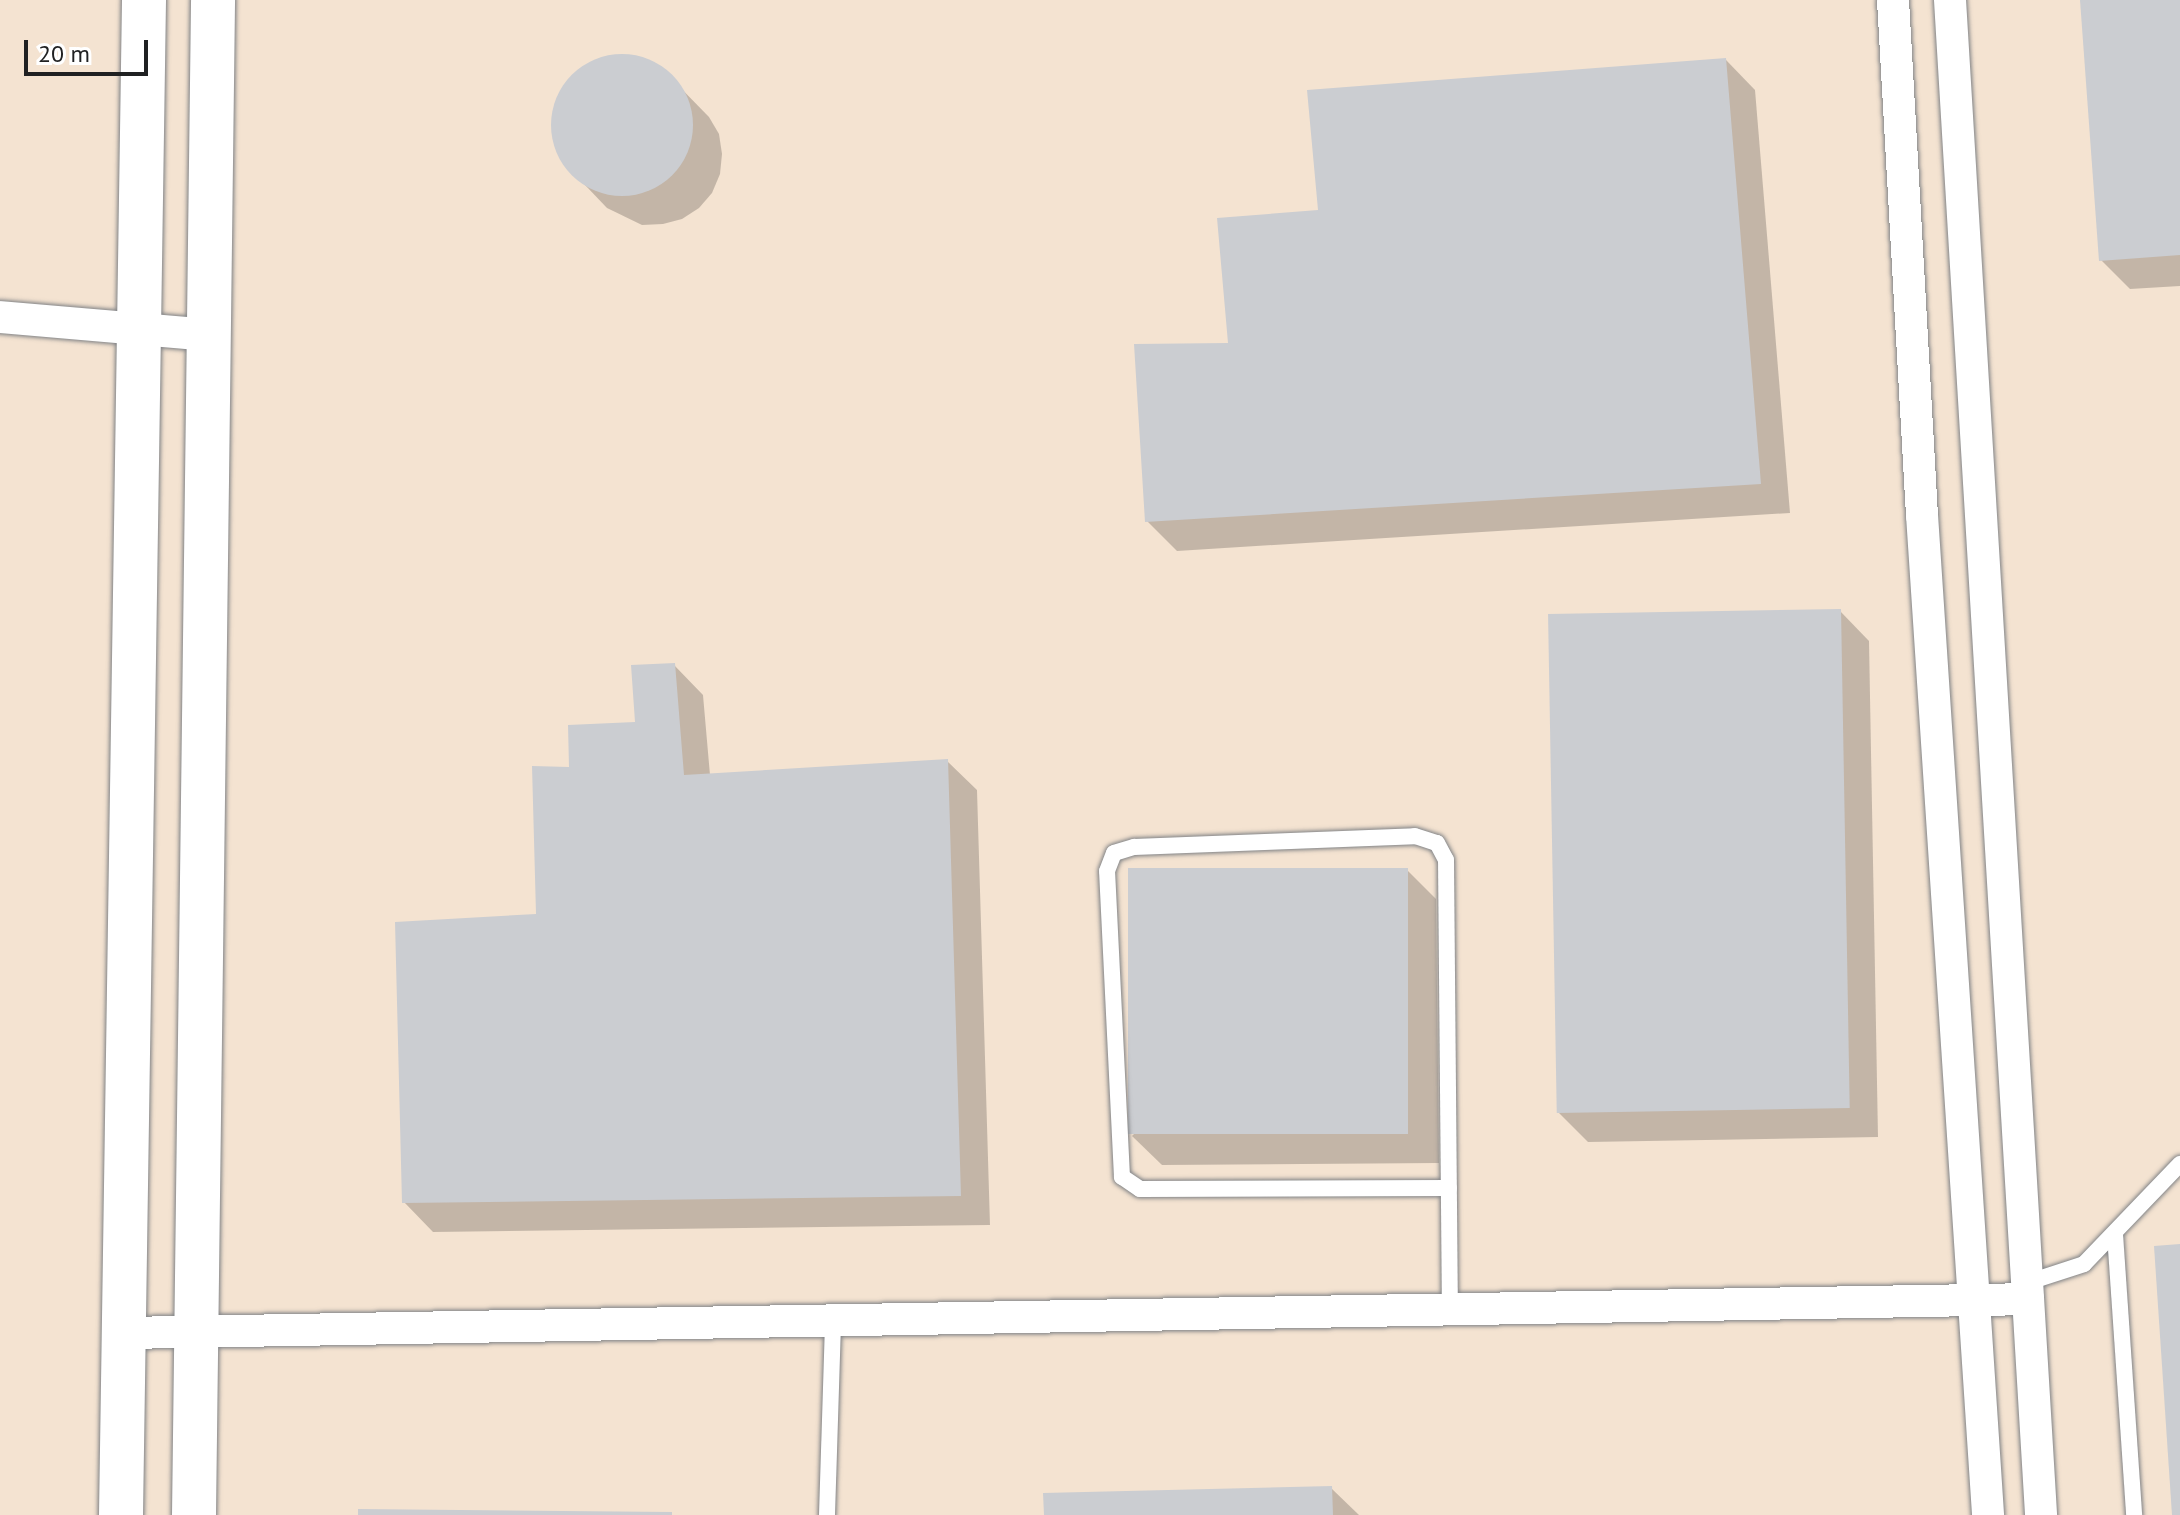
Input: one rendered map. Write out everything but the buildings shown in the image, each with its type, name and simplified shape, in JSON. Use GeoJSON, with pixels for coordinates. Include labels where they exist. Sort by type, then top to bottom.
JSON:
{"type":"FeatureCollection","features":[{"type":"Feature","properties":{"kind":"street"},"geometry":{"type":"LineString","coordinates":[[121,1515],[144,0]]}},
{"type":"Feature","properties":{"kind":"street"},"geometry":{"type":"LineString","coordinates":[[194,1515],[213,0]]}},
{"type":"Feature","properties":{"kind":"street"},"geometry":{"type":"LineString","coordinates":[[1893,0],[1922,515],[1988,1515]]}},
{"type":"Feature","properties":{"kind":"street"},"geometry":{"type":"LineString","coordinates":[[1950,0],[2041,1515]]}},
{"type":"Feature","properties":{"kind":"street"},"geometry":{"type":"LineString","coordinates":[[0,317],[208,335]]}},
{"type":"Feature","properties":{"kind":"street"},"geometry":{"type":"LineString","coordinates":[[124,1333],[1973,1299],[2027,1291]]}},
{"type":"Feature","properties":{"kind":"lane"},"geometry":{"type":"LineString","coordinates":[[1449,1188],[1140,1189],[1122,1177],[1107,871],[1114,853],[1134,847],[1415,836],[1437,843],[1446,860],[1449,1188],[1450,1309]]}},
{"type":"Feature","properties":{"kind":"lane"},"geometry":{"type":"LineString","coordinates":[[2027,1291],[2084,1264],[2180,1164]]}},
{"type":"Feature","properties":{"kind":"lane"},"geometry":{"type":"LineString","coordinates":[[2115,1234],[2134,1515]]}},
{"type":"Feature","properties":{"kind":"lane"},"geometry":{"type":"LineString","coordinates":[[827,1515],[833,1321]]}},
{"type":"Feature","properties":{"kind":"shaded area"},"geometry":{"type":"Polygon","coordinates":[[[0,0],[2180,0],[2180,1515],[0,1515],[0,0]]]}}]}
